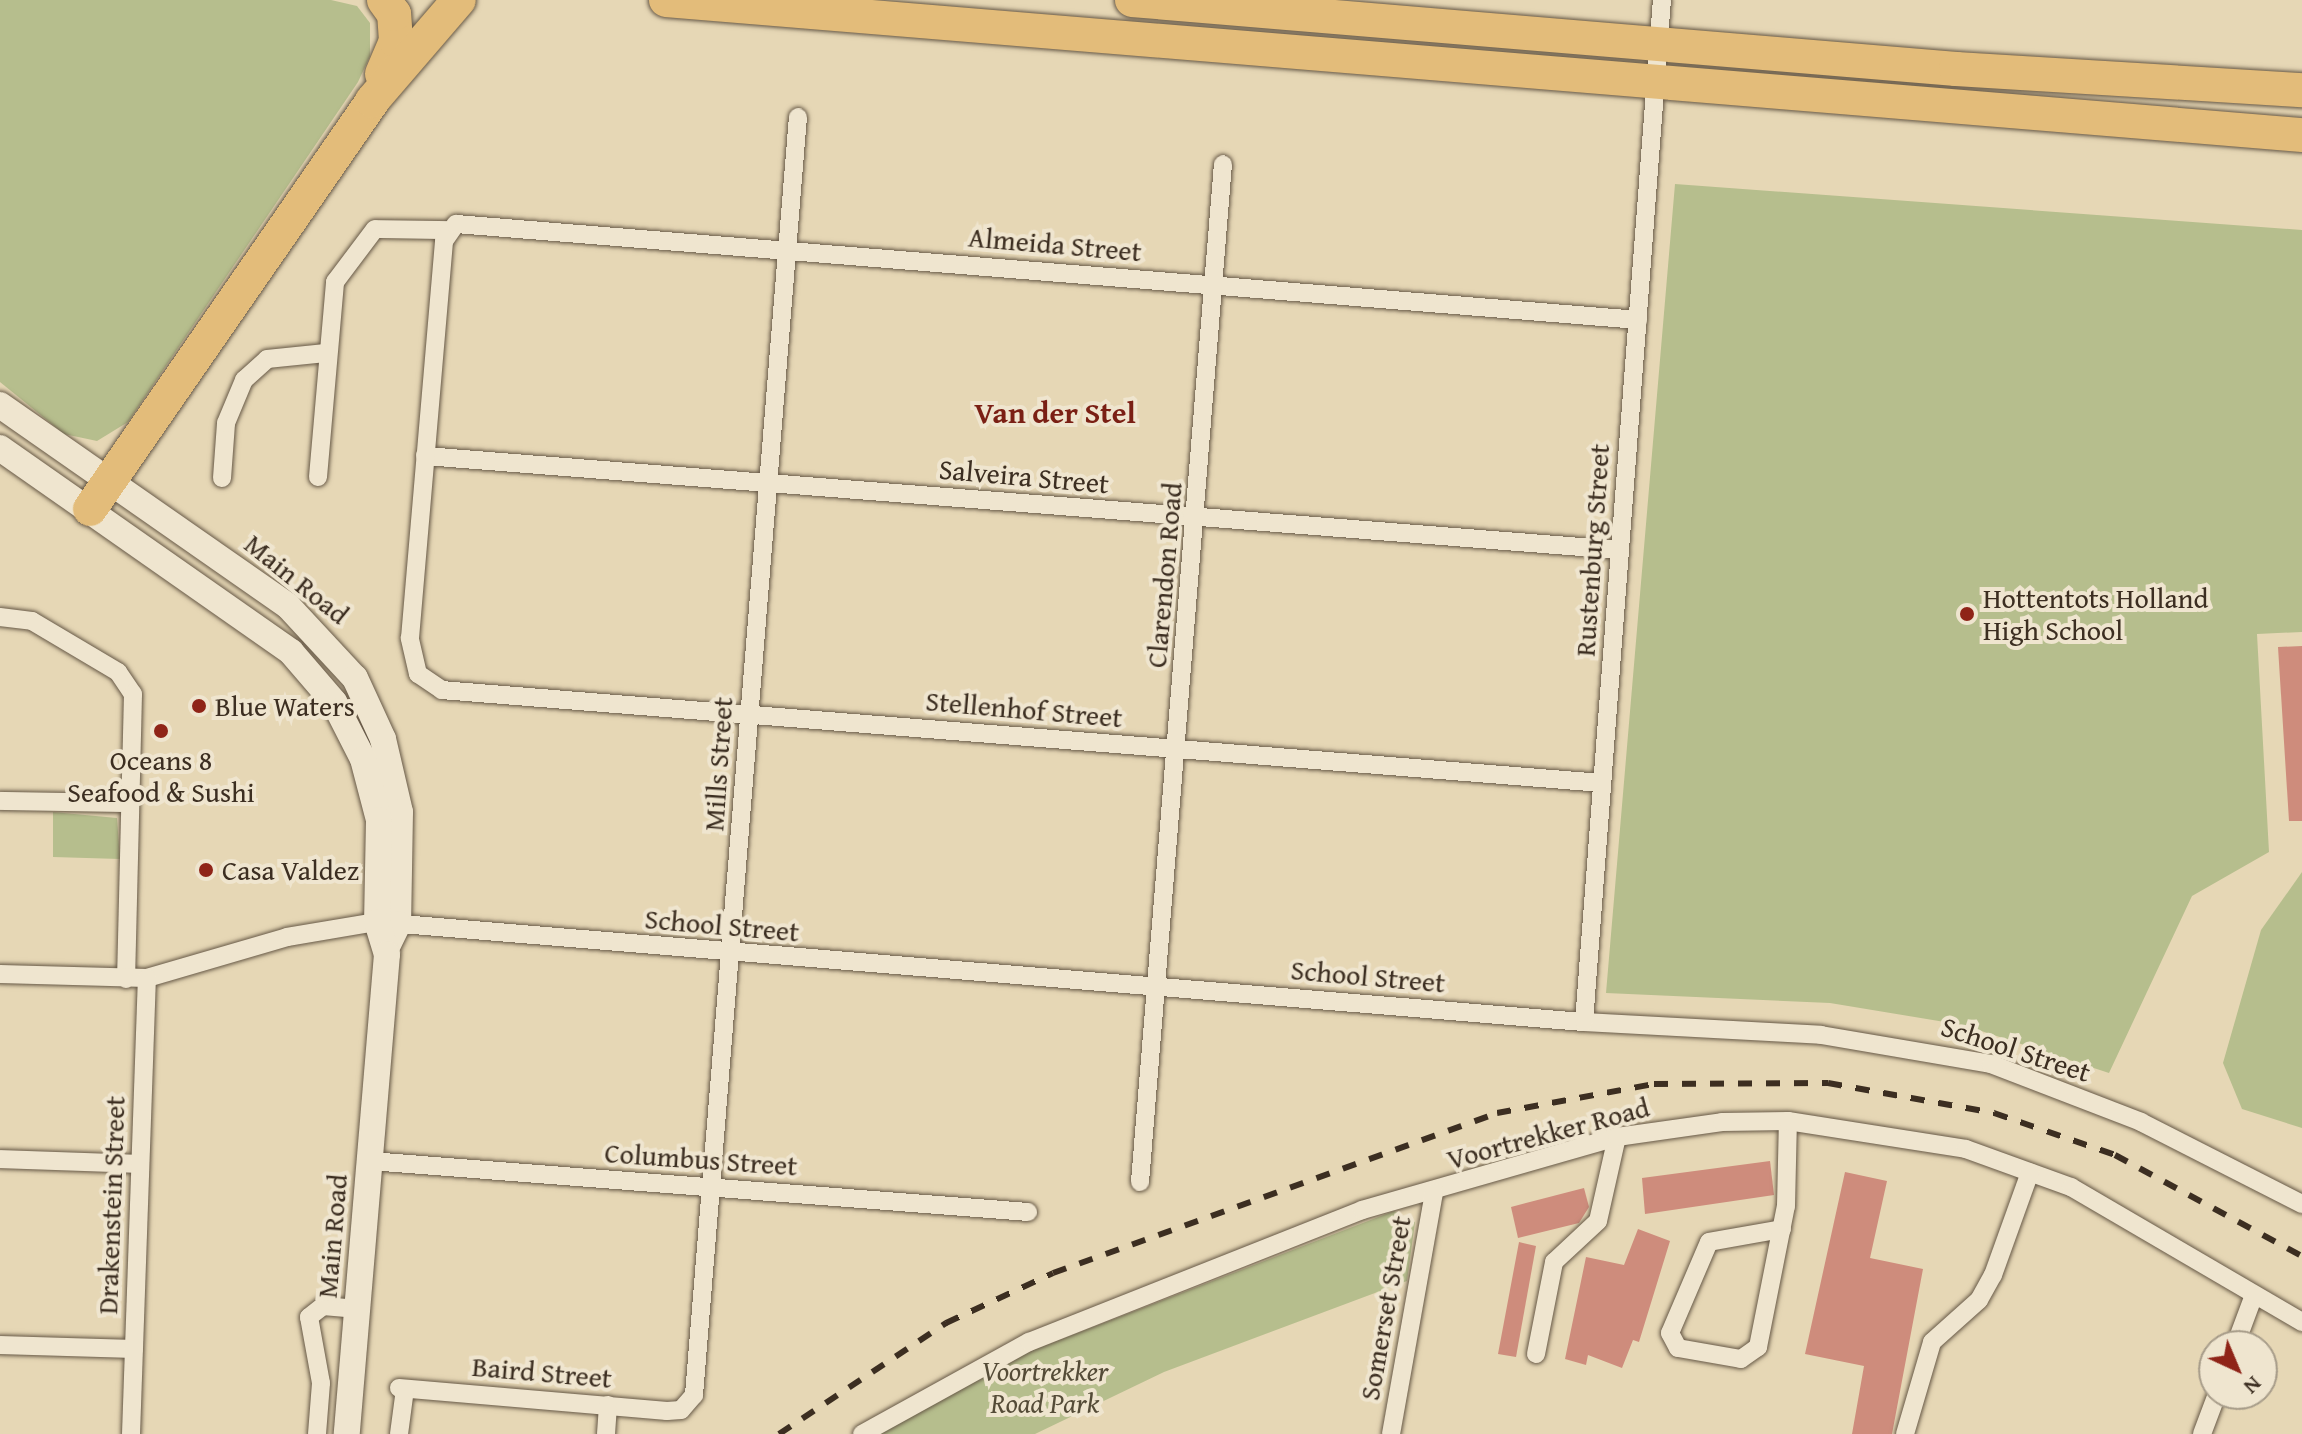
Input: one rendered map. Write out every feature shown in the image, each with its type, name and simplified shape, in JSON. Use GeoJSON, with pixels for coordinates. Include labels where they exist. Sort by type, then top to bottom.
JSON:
{"type":"FeatureCollection","features":[{"type":"Feature","properties":{"kind":"highway"},"geometry":{"type":"LineString","coordinates":[[372,101],[396,41],[394,14],[384,0]]}},
{"type":"Feature","properties":{"kind":"highway"},"geometry":{"type":"LineString","coordinates":[[90,509],[372,101],[459,0]]}},
{"type":"Feature","properties":{"kind":"highway"},"geometry":{"type":"LineString","coordinates":[[666,0],[2302,135]]}},
{"type":"Feature","properties":{"kind":"highway"},"geometry":{"type":"LineString","coordinates":[[1132,0],[1657,43],[2302,90]]}},
{"type":"Feature","properties":{"kind":"main road","name":"Main Road"},"geometry":{"type":"LineString","coordinates":[[0,405],[288,606],[355,678],[397,793],[347,1434]]}},
{"type":"Feature","properties":{"kind":"main road","name":"Main Road"},"geometry":{"type":"LineString","coordinates":[[0,448],[265,631],[334,702],[363,759],[379,820],[387,931]]}},
{"type":"Feature","properties":{"kind":"street","name":"Rustenburg Street"},"geometry":{"type":"LineString","coordinates":[[1584,1022],[1638,320],[1653,81],[1662,0]]}},
{"type":"Feature","properties":{"kind":"street","name":"Mills Street"},"geometry":{"type":"LineString","coordinates":[[681,1410],[694,1395],[698,1376],[798,117]]}},
{"type":"Feature","properties":{"kind":"street","name":"Clarendon Road"},"geometry":{"type":"LineString","coordinates":[[1140,1182],[1159,987],[1223,164]]}},
{"type":"Feature","properties":{"kind":"street","name":"Almeida Street"},"geometry":{"type":"LineString","coordinates":[[447,230],[467,222],[1638,320]]}},
{"type":"Feature","properties":{"kind":"street"},"geometry":{"type":"LineString","coordinates":[[318,477],[326,353],[335,282],[375,229],[447,230],[425,456]]}},
{"type":"Feature","properties":{"kind":"street"},"geometry":{"type":"LineString","coordinates":[[222,478],[226,423],[244,380],[267,359],[326,353]]}},
{"type":"Feature","properties":{"kind":"street","name":"Salveira Street"},"geometry":{"type":"LineString","coordinates":[[425,456],[1619,550]]}},
{"type":"Feature","properties":{"kind":"street","name":"Stellenhof Street"},"geometry":{"type":"LineString","coordinates":[[425,456],[411,658],[418,674],[442,690],[1602,783]]}},
{"type":"Feature","properties":{"kind":"street"},"geometry":{"type":"LineString","coordinates":[[0,617],[32,621],[125,678],[134,702],[126,979]]}},
{"type":"Feature","properties":{"kind":"street"},"geometry":{"type":"LineString","coordinates":[[0,801],[130,803]]}},
{"type":"Feature","properties":{"kind":"street","name":"School Street"},"geometry":{"type":"LineString","coordinates":[[0,974],[147,978],[314,930],[387,931],[731,954],[1584,1022],[1835,1036],[1991,1064],[2141,1122],[2302,1204]]}},
{"type":"Feature","properties":{"kind":"street","name":"Drakenstein Street"},"geometry":{"type":"LineString","coordinates":[[131,1434],[147,978]]}},
{"type":"Feature","properties":{"kind":"street"},"geometry":{"type":"LineString","coordinates":[[1782,1229],[1726,1234],[1709,1242],[1670,1333],[1678,1348],[1741,1359],[1754,1353],[1782,1229],[1788,1121]]}},
{"type":"Feature","properties":{"kind":"street","name":"Voortrekker Road"},"geometry":{"type":"LineString","coordinates":[[862,1434],[1029,1342],[1362,1210],[1434,1192],[1617,1137],[1722,1122],[1788,1121],[1966,1149],[2082,1193],[2302,1322]]}},
{"type":"Feature","properties":{"kind":"street"},"geometry":{"type":"LineString","coordinates":[[1536,1354],[1554,1262],[1598,1221],[1617,1137]]}},
{"type":"Feature","properties":{"kind":"street"},"geometry":{"type":"LineString","coordinates":[[0,1159],[140,1164]]}},
{"type":"Feature","properties":{"kind":"street","name":"Columbus Street"},"geometry":{"type":"LineString","coordinates":[[370,1161],[1028,1212]]}},
{"type":"Feature","properties":{"kind":"street"},"geometry":{"type":"LineString","coordinates":[[1905,1434],[1932,1342],[1979,1300],[2004,1252],[2030,1172]]}},
{"type":"Feature","properties":{"kind":"street","name":"Somerset Street"},"geometry":{"type":"LineString","coordinates":[[1391,1434],[1434,1192]]}},
{"type":"Feature","properties":{"kind":"street"},"geometry":{"type":"LineString","coordinates":[[2241,1330],[2254,1295]]}},
{"type":"Feature","properties":{"kind":"street"},"geometry":{"type":"LineString","coordinates":[[317,1434],[321,1383],[309,1317],[323,1306],[358,1309]]}},
{"type":"Feature","properties":{"kind":"street"},"geometry":{"type":"LineString","coordinates":[[0,1345],[134,1349]]}},
{"type":"Feature","properties":{"kind":"street","name":"Baird Street"},"geometry":{"type":"LineString","coordinates":[[399,1434],[402,1389],[681,1410]]}},
{"type":"Feature","properties":{"kind":"street"},"geometry":{"type":"LineString","coordinates":[[606,1434],[608,1405]]}},
{"type":"Feature","properties":{"kind":"street"},"geometry":{"type":"LineString","coordinates":[[2202,1434],[2211,1410]]}},
{"type":"Feature","properties":{"kind":"green space"},"geometry":{"type":"Polygon","coordinates":[[[0,0],[331,0],[357,6],[370,23],[370,56],[358,82],[128,422],[97,441],[64,434],[0,382],[0,0]]]}},
{"type":"Feature","properties":{"kind":"green space","name":"Hottentots Holland High School"},"geometry":{"type":"Polygon","coordinates":[[[1675,184],[2302,230],[2302,632],[2257,634],[2269,852],[2192,896],[2109,1073],[1963,1025],[1830,1003],[1606,993],[1675,184]]]}},
{"type":"Feature","properties":{"kind":"green space"},"geometry":{"type":"Polygon","coordinates":[[[53,812],[117,818],[120,859],[53,857],[53,812]]]}},
{"type":"Feature","properties":{"kind":"green space"},"geometry":{"type":"Polygon","coordinates":[[[2302,872],[2302,1128],[2242,1109],[2223,1063],[2261,930],[2302,872]]]}},
{"type":"Feature","properties":{"kind":"green space","name":"Voortrekker Road Park"},"geometry":{"type":"Polygon","coordinates":[[[1394,1211],[1415,1222],[1407,1281],[1164,1372],[1035,1434],[879,1434],[1031,1351],[1394,1211]]]}},
{"type":"Feature","properties":{"kind":"building"},"geometry":{"type":"Polygon","coordinates":[[[2302,646],[2302,821],[2289,821],[2278,647],[2302,646]]]}},
{"type":"Feature","properties":{"kind":"building"},"geometry":{"type":"Polygon","coordinates":[[[1770,1161],[1774,1195],[1645,1214],[1642,1178],[1770,1161]]]}},
{"type":"Feature","properties":{"kind":"building"},"geometry":{"type":"Polygon","coordinates":[[[1845,1172],[1887,1181],[1870,1258],[1923,1269],[1892,1434],[1852,1434],[1864,1366],[1805,1354],[1845,1172]]]}},
{"type":"Feature","properties":{"kind":"building"},"geometry":{"type":"Polygon","coordinates":[[[1584,1188],[1589,1207],[1579,1223],[1518,1238],[1511,1207],[1584,1188]]]}},
{"type":"Feature","properties":{"kind":"building"},"geometry":{"type":"Polygon","coordinates":[[[1638,1229],[1670,1241],[1639,1342],[1633,1340],[1622,1368],[1588,1355],[1586,1365],[1565,1359],[1586,1257],[1624,1265],[1638,1229]]]}},
{"type":"Feature","properties":{"kind":"building"},"geometry":{"type":"Polygon","coordinates":[[[1519,1242],[1536,1246],[1516,1357],[1498,1354],[1519,1242]]]}},
{"type":"Feature","properties":{"kind":"railway"},"geometry":{"type":"LineString","coordinates":[[779,1434],[946,1323],[1053,1273],[1497,1113],[1654,1084],[1828,1083],[1994,1113],[2115,1155],[2302,1256]]}},
{"type":"Feature","properties":{"kind":"place","name":"Hottentots Holland High School"},"geometry":{"type":"Point","coordinates":[1967,614]}},
{"type":"Feature","properties":{"kind":"place","name":"Blue Waters"},"geometry":{"type":"Point","coordinates":[199,706]}},
{"type":"Feature","properties":{"kind":"place","name":"Oceans 8 Seafood & Sushi"},"geometry":{"type":"Point","coordinates":[161,731]}},
{"type":"Feature","properties":{"kind":"place","name":"Casa Valdez"},"geometry":{"type":"Point","coordinates":[206,870]}},
{"type":"Feature","properties":{"kind":"district","name":"Van der Stel"},"geometry":{"type":"Point","coordinates":[1055,412]}}]}
